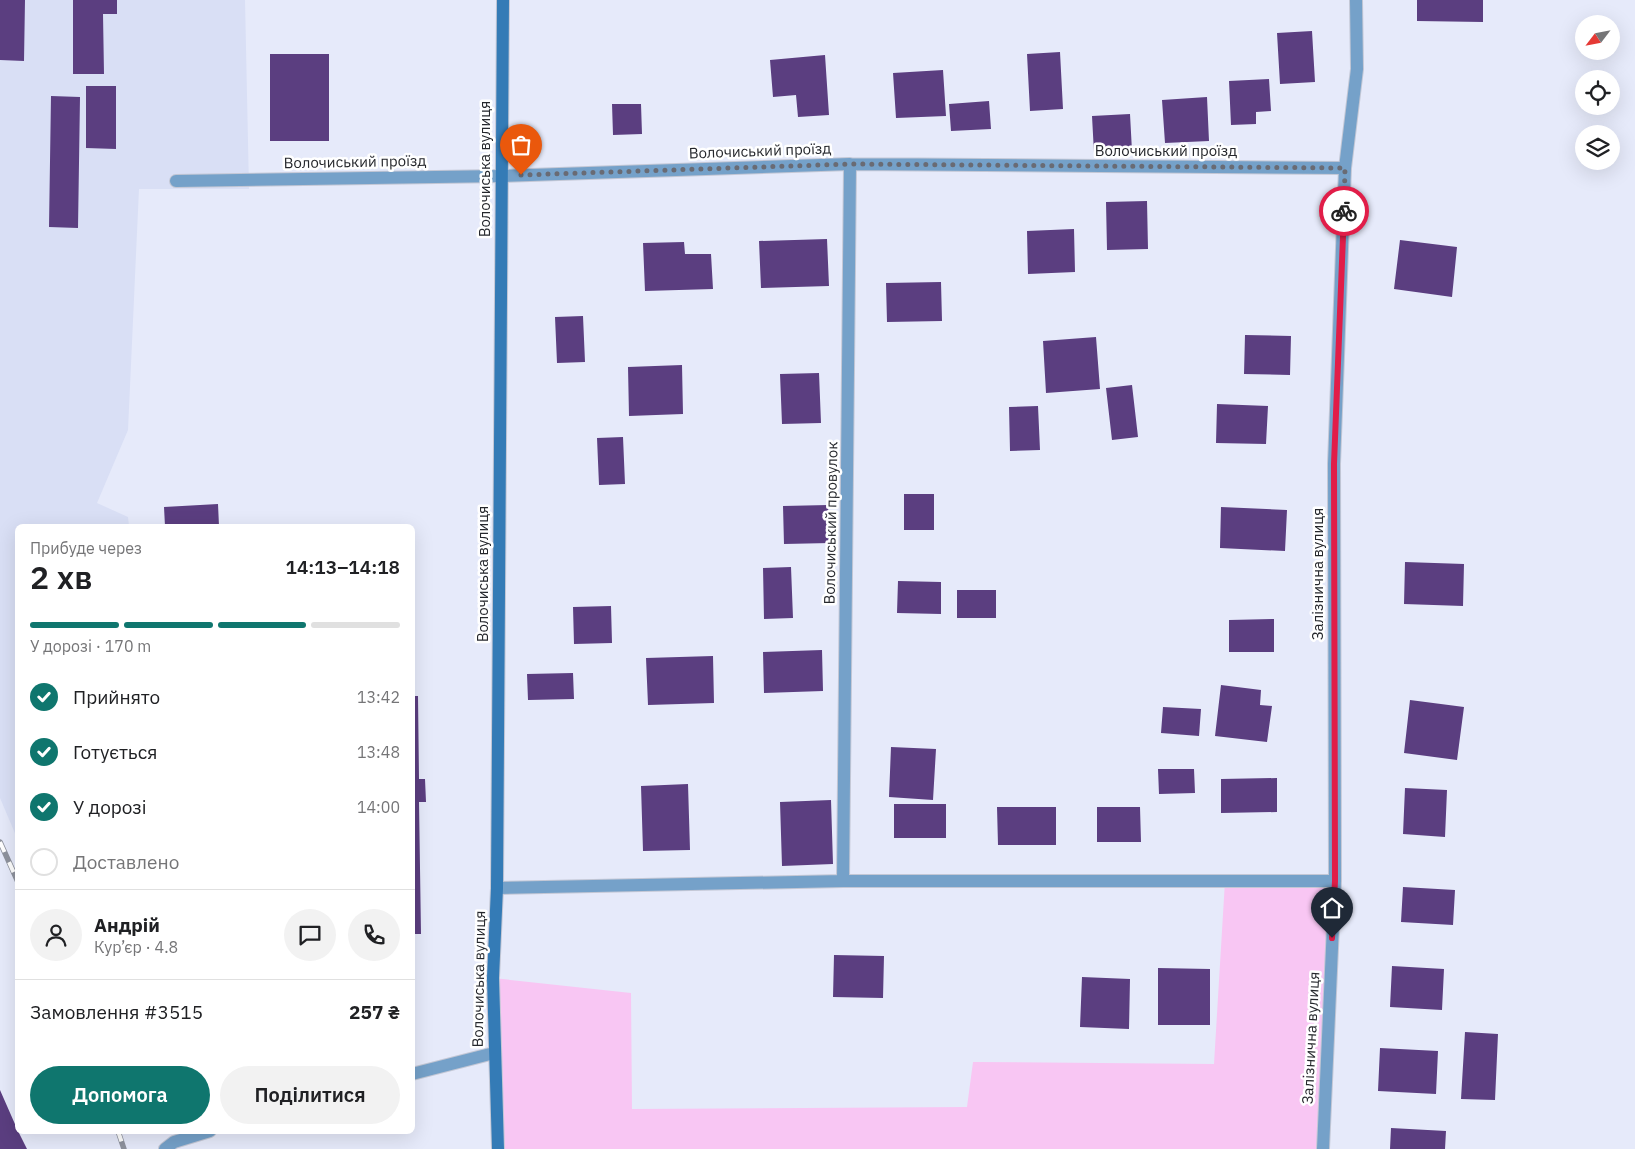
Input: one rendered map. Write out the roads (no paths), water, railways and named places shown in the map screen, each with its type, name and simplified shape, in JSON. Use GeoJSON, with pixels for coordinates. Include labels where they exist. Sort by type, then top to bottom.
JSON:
{"type":"FeatureCollection","features":[{"type":"Feature","properties":{"kind":"main road","name":"Волочиська вулиця"},"geometry":{"type":"LineString","coordinates":[[498,1149],[493,978],[497,888],[503,0]]}},
{"type":"Feature","properties":{"kind":"street","name":"Залізнична вулиця"},"geometry":{"type":"LineString","coordinates":[[1323,1149],[1335,881],[1334,464],[1345,168],[1357,69],[1356,0]]}},
{"type":"Feature","properties":{"kind":"street","name":"Волочиський проїзд"},"geometry":{"type":"LineString","coordinates":[[176,181],[502,176],[850,164],[1345,168]]}},
{"type":"Feature","properties":{"kind":"street","name":"Волочиський провулок"},"geometry":{"type":"LineString","coordinates":[[843,881],[850,164]]}},
{"type":"Feature","properties":{"kind":"street"},"geometry":{"type":"LineString","coordinates":[[497,888],[843,881],[1335,881]]}},
{"type":"Feature","properties":{"kind":"street"},"geometry":{"type":"LineString","coordinates":[[415,1073],[494,1053]]}},
{"type":"Feature","properties":{"kind":"street"},"geometry":{"type":"LineString","coordinates":[[165,1149],[174,1142],[200,1134]]}},
{"type":"Feature","properties":{"kind":"railway"},"geometry":{"type":"LineString","coordinates":[[0,842],[15,875]]}},
{"type":"Feature","properties":{"kind":"railway"},"geometry":{"type":"LineString","coordinates":[[119,1134],[124,1149]]}}]}
